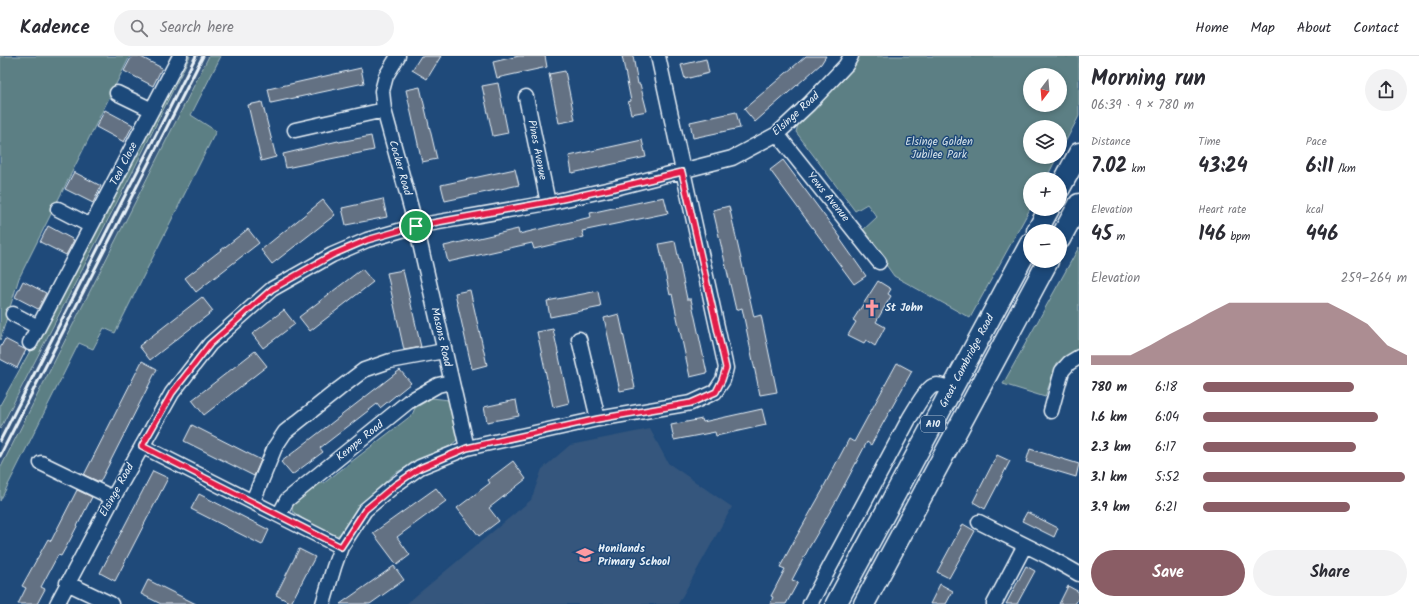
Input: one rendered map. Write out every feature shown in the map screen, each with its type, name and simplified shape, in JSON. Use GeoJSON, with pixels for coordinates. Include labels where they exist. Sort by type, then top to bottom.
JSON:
{"type":"FeatureCollection","features":[{"type":"Feature","properties":{"kind":"highway"},"geometry":{"type":"LineString","coordinates":[[1067,175],[1079,153]]}},
{"type":"Feature","properties":{"kind":"highway"},"geometry":{"type":"LineString","coordinates":[[1067,226],[1079,204]]}},
{"type":"Feature","properties":{"kind":"highway","name":"Great Cambridge Road"},"geometry":{"type":"LineString","coordinates":[[836,604],[1023,257]]}},
{"type":"Feature","properties":{"kind":"highway","name":"A10"},"geometry":{"type":"LineString","coordinates":[[864,604],[1044,268]]}},
{"type":"Feature","properties":{"kind":"street","name":"Teal Close"},"geometry":{"type":"LineString","coordinates":[[30,343],[180,56]]}},
{"type":"Feature","properties":{"kind":"street","name":"Cocker Road"},"geometry":{"type":"LineString","coordinates":[[398,56],[386,76],[382,91],[384,110],[416,226]]}},
{"type":"Feature","properties":{"kind":"street","name":"Elsinge Road"},"geometry":{"type":"LineString","coordinates":[[57,604],[113,498],[172,393],[210,344],[272,289],[332,255],[367,240],[416,226],[615,188],[732,158],[777,134],[846,65],[851,56]]}},
{"type":"Feature","properties":{"kind":"street"},"geometry":{"type":"LineString","coordinates":[[323,604],[341,547],[365,510],[395,485],[420,468],[467,448],[598,419],[691,403],[716,392],[726,368],[682,172],[660,57]]}},
{"type":"Feature","properties":{"kind":"street"},"geometry":{"type":"LineString","coordinates":[[118,93],[152,110]]}},
{"type":"Feature","properties":{"kind":"street","name":"Pines Avenue"},"geometry":{"type":"LineString","coordinates":[[526,97],[548,202]]}},
{"type":"Feature","properties":{"kind":"street"},"geometry":{"type":"LineString","coordinates":[[295,130],[384,110]]}},
{"type":"Feature","properties":{"kind":"street","name":"Yews Avenue"},"geometry":{"type":"LineString","coordinates":[[777,134],[879,262]]}},
{"type":"Feature","properties":{"kind":"street"},"geometry":{"type":"LineString","coordinates":[[58,209],[91,226]]}},
{"type":"Feature","properties":{"kind":"street","name":"Masons Road"},"geometry":{"type":"LineString","coordinates":[[416,226],[467,448]]}},
{"type":"Feature","properties":{"kind":"street"},"geometry":{"type":"LineString","coordinates":[[14,314],[38,327]]}},
{"type":"Feature","properties":{"kind":"street"},"geometry":{"type":"LineString","coordinates":[[579,339],[598,419]]}},
{"type":"Feature","properties":{"kind":"street"},"geometry":{"type":"LineString","coordinates":[[253,501],[275,447],[285,432],[345,384],[364,370],[383,363],[444,351]]}},
{"type":"Feature","properties":{"kind":"street"},"geometry":{"type":"LineString","coordinates":[[1051,411],[1062,371],[1069,363],[1079,357]]}},
{"type":"Feature","properties":{"kind":"street","name":"Kempe Road"},"geometry":{"type":"LineString","coordinates":[[279,515],[287,500],[408,402],[438,385],[451,382]]}},
{"type":"Feature","properties":{"kind":"street"},"geometry":{"type":"LineString","coordinates":[[810,604],[909,419],[926,392],[936,385],[951,390]]}},
{"type":"Feature","properties":{"kind":"street"},"geometry":{"type":"LineString","coordinates":[[142,446],[341,547]]}},
{"type":"Feature","properties":{"kind":"street"},"geometry":{"type":"LineString","coordinates":[[41,463],[113,498]]}},
{"type":"Feature","properties":{"kind":"street"},"geometry":{"type":"LineString","coordinates":[[979,522],[1079,574]]}},
{"type":"Feature","properties":{"kind":"street"},"geometry":{"type":"LineString","coordinates":[[994,604],[1025,545]]}},
{"type":"Feature","properties":{"kind":"street"},"geometry":{"type":"LineString","coordinates":[[67,583],[111,604]]}},
{"type":"Feature","properties":{"kind":"shaded area"},"geometry":{"type":"Polygon","coordinates":[[[190,56],[209,56],[0,469],[0,429],[131,175],[190,56]]]}},
{"type":"Feature","properties":{"kind":"shaded area","name":"Honilands Primary School"},"geometry":{"type":"Polygon","coordinates":[[[650,429],[668,463],[732,507],[678,604],[406,604],[531,500],[542,469],[570,445],[650,429]]]}},
{"type":"Feature","properties":{"kind":"green space"},"geometry":{"type":"Polygon","coordinates":[[[0,56],[130,56],[19,278],[0,340],[0,56]]]}},
{"type":"Feature","properties":{"kind":"green space"},"geometry":{"type":"Polygon","coordinates":[[[185,56],[190,56],[131,175],[0,429],[0,405],[30,351],[185,56]]]}},
{"type":"Feature","properties":{"kind":"green space"},"geometry":{"type":"Polygon","coordinates":[[[209,56],[221,56],[191,115],[216,131],[115,333],[104,328],[93,349],[79,343],[0,501],[0,469],[209,56]]]}},
{"type":"Feature","properties":{"kind":"green space","name":"Elsinge Golden Jubilee Park"},"geometry":{"type":"Polygon","coordinates":[[[859,56],[1079,56],[1079,116],[1067,139],[1067,120],[1023,120],[1023,164],[1054,164],[1050,172],[1023,172],[1023,216],[1026,216],[970,318],[894,276],[862,231],[877,217],[867,204],[855,211],[796,132],[798,125],[846,77],[859,56]]]}},
{"type":"Feature","properties":{"kind":"green space"},"geometry":{"type":"Polygon","coordinates":[[[1079,247],[1079,349],[1057,363],[1045,397],[1003,384],[1079,247]]]}},
{"type":"Feature","properties":{"kind":"green space"},"geometry":{"type":"Polygon","coordinates":[[[432,398],[449,400],[457,427],[457,440],[450,446],[395,473],[373,493],[351,521],[343,534],[333,536],[313,526],[292,511],[293,503],[314,484],[324,483],[412,415],[415,408],[432,398]]]}},
{"type":"Feature","properties":{"kind":"building"},"geometry":{"type":"Polygon","coordinates":[[[132,56],[139,56],[162,68],[153,86],[124,71],[132,56]]]}},
{"type":"Feature","properties":{"kind":"building"},"geometry":{"type":"Polygon","coordinates":[[[421,56],[441,56],[427,79],[412,70],[421,56]]]}},
{"type":"Feature","properties":{"kind":"building"},"geometry":{"type":"Polygon","coordinates":[[[519,56],[545,56],[547,67],[497,78],[493,62],[519,56]]]}},
{"type":"Feature","properties":{"kind":"building"},"geometry":{"type":"Polygon","coordinates":[[[622,56],[633,56],[638,84],[640,84],[647,111],[631,114],[628,102],[631,101],[622,56]]]}},
{"type":"Feature","properties":{"kind":"building"},"geometry":{"type":"Polygon","coordinates":[[[806,56],[826,56],[821,64],[755,122],[744,109],[806,56]]]}},
{"type":"Feature","properties":{"kind":"building"},"geometry":{"type":"Polygon","coordinates":[[[706,59],[709,73],[685,79],[681,65],[706,59]]]}},
{"type":"Feature","properties":{"kind":"building"},"geometry":{"type":"Polygon","coordinates":[[[361,68],[364,83],[271,103],[268,89],[361,68]]]}},
{"type":"Feature","properties":{"kind":"building"},"geometry":{"type":"Polygon","coordinates":[[[565,71],[575,120],[559,123],[549,74],[565,71]]]}},
{"type":"Feature","properties":{"kind":"building"},"geometry":{"type":"Polygon","coordinates":[[[498,83],[508,133],[493,136],[482,86],[498,83]]]}},
{"type":"Feature","properties":{"kind":"building"},"geometry":{"type":"Polygon","coordinates":[[[420,87],[437,159],[422,162],[406,90],[420,87]]]}},
{"type":"Feature","properties":{"kind":"building"},"geometry":{"type":"Polygon","coordinates":[[[262,102],[276,157],[261,161],[248,105],[262,102]]]}},
{"type":"Feature","properties":{"kind":"building"},"geometry":{"type":"Polygon","coordinates":[[[105,110],[133,125],[124,142],[96,127],[105,110]]]}},
{"type":"Feature","properties":{"kind":"building"},"geometry":{"type":"Polygon","coordinates":[[[736,112],[740,128],[693,138],[690,122],[736,112]]]}},
{"type":"Feature","properties":{"kind":"building"},"geometry":{"type":"Polygon","coordinates":[[[371,136],[374,150],[286,168],[283,154],[338,141],[371,136]]]}},
{"type":"Feature","properties":{"kind":"building"},"geometry":{"type":"Polygon","coordinates":[[[642,140],[646,157],[572,173],[569,156],[642,140]]]}},
{"type":"Feature","properties":{"kind":"building"},"geometry":{"type":"Polygon","coordinates":[[[783,160],[841,238],[840,239],[866,276],[854,284],[770,170],[783,160]]]}},
{"type":"Feature","properties":{"kind":"building"},"geometry":{"type":"Polygon","coordinates":[[[515,169],[519,185],[445,201],[441,185],[515,169]]]}},
{"type":"Feature","properties":{"kind":"building"},"geometry":{"type":"Polygon","coordinates":[[[74,172],[101,186],[93,203],[65,189],[74,172]]]}},
{"type":"Feature","properties":{"kind":"building"},"geometry":{"type":"Polygon","coordinates":[[[664,197],[668,213],[582,231],[584,237],[534,249],[532,243],[448,262],[444,246],[518,229],[519,234],[591,217],[590,213],[664,197]]]}},
{"type":"Feature","properties":{"kind":"building"},"geometry":{"type":"Polygon","coordinates":[[[383,199],[387,217],[346,225],[342,208],[383,199]]]}},
{"type":"Feature","properties":{"kind":"building"},"geometry":{"type":"Polygon","coordinates":[[[323,200],[335,215],[272,264],[261,250],[323,200]]]}},
{"type":"Feature","properties":{"kind":"building"},"geometry":{"type":"Polygon","coordinates":[[[729,206],[754,317],[761,315],[777,392],[760,395],[742,308],[736,310],[713,210],[729,206]]]}},
{"type":"Feature","properties":{"kind":"building"},"geometry":{"type":"Polygon","coordinates":[[[48,226],[74,240],[66,255],[40,242],[48,226]]]}},
{"type":"Feature","properties":{"kind":"building"},"geometry":{"type":"Polygon","coordinates":[[[248,229],[259,243],[196,292],[185,278],[248,229]]]}},
{"type":"Feature","properties":{"kind":"building"},"geometry":{"type":"Polygon","coordinates":[[[675,241],[687,299],[691,299],[707,373],[690,377],[672,294],[670,295],[659,244],[675,241]]]}},
{"type":"Feature","properties":{"kind":"building"},"geometry":{"type":"Polygon","coordinates":[[[362,269],[373,282],[310,331],[299,317],[362,269]]]}},
{"type":"Feature","properties":{"kind":"building"},"geometry":{"type":"Polygon","coordinates":[[[403,270],[421,347],[404,350],[387,273],[403,270]]]}},
{"type":"Feature","properties":{"kind":"building"},"geometry":{"type":"Polygon","coordinates":[[[23,281],[46,293],[38,309],[15,297],[23,281]]]}},
{"type":"Feature","properties":{"kind":"building","name":"St John"},"geometry":{"type":"Polygon","coordinates":[[[878,281],[891,289],[888,294],[891,296],[876,322],[885,327],[875,346],[866,340],[864,343],[848,335],[856,322],[853,320],[878,281]]]}},
{"type":"Feature","properties":{"kind":"building"},"geometry":{"type":"Polygon","coordinates":[[[470,290],[487,365],[472,369],[455,293],[470,290]]]}},
{"type":"Feature","properties":{"kind":"building"},"geometry":{"type":"Polygon","coordinates":[[[598,291],[601,307],[550,317],[547,301],[598,291]]]}},
{"type":"Feature","properties":{"kind":"building"},"geometry":{"type":"Polygon","coordinates":[[[202,297],[213,311],[150,360],[139,346],[202,297]]]}},
{"type":"Feature","properties":{"kind":"building"},"geometry":{"type":"Polygon","coordinates":[[[284,310],[295,324],[263,348],[252,334],[284,310]]]}},
{"type":"Feature","properties":{"kind":"building"},"geometry":{"type":"Polygon","coordinates":[[[619,314],[635,388],[620,391],[604,318],[619,314]]]}},
{"type":"Feature","properties":{"kind":"building"},"geometry":{"type":"Polygon","coordinates":[[[553,329],[569,403],[553,407],[537,332],[553,329]]]}},
{"type":"Feature","properties":{"kind":"building"},"geometry":{"type":"Polygon","coordinates":[[[5,339],[26,350],[17,368],[0,359],[0,348],[5,339]]]}},
{"type":"Feature","properties":{"kind":"building"},"geometry":{"type":"Polygon","coordinates":[[[255,351],[267,366],[204,415],[192,400],[255,351]]]}},
{"type":"Feature","properties":{"kind":"building"},"geometry":{"type":"Polygon","coordinates":[[[142,361],[157,369],[100,482],[84,475],[142,361]]]}},
{"type":"Feature","properties":{"kind":"building"},"geometry":{"type":"Polygon","coordinates":[[[897,363],[912,371],[871,445],[867,442],[810,546],[792,580],[798,582],[786,604],[770,604],[773,597],[771,596],[785,569],[780,567],[824,488],[849,439],[854,442],[897,363]]]}},
{"type":"Feature","properties":{"kind":"building"},"geometry":{"type":"Polygon","coordinates":[[[400,370],[411,383],[380,408],[377,404],[320,448],[323,452],[292,475],[281,462],[400,370]]]}},
{"type":"Feature","properties":{"kind":"building"},"geometry":{"type":"Polygon","coordinates":[[[516,400],[519,416],[487,422],[484,407],[516,400]]]}},
{"type":"Feature","properties":{"kind":"building"},"geometry":{"type":"Polygon","coordinates":[[[762,409],[766,425],[716,436],[715,432],[674,440],[671,425],[702,419],[703,422],[762,409]]]}},
{"type":"Feature","properties":{"kind":"building"},"geometry":{"type":"Polygon","coordinates":[[[192,425],[261,460],[254,476],[184,441],[192,425]]]}},
{"type":"Feature","properties":{"kind":"building"},"geometry":{"type":"Polygon","coordinates":[[[1030,449],[1079,464],[1076,477],[1026,462],[1030,449]]]}},
{"type":"Feature","properties":{"kind":"building"},"geometry":{"type":"Polygon","coordinates":[[[997,455],[1010,461],[985,509],[973,502],[997,455]]]}},
{"type":"Feature","properties":{"kind":"building"},"geometry":{"type":"Polygon","coordinates":[[[513,461],[526,479],[489,508],[499,521],[479,536],[457,508],[490,483],[488,480],[513,461]]]}},
{"type":"Feature","properties":{"kind":"building"},"geometry":{"type":"Polygon","coordinates":[[[153,471],[168,478],[115,581],[100,573],[153,471]]]}},
{"type":"Feature","properties":{"kind":"building"},"geometry":{"type":"Polygon","coordinates":[[[436,488],[446,501],[397,537],[410,555],[397,565],[373,533],[436,488]]]}},
{"type":"Feature","properties":{"kind":"building"},"geometry":{"type":"Polygon","coordinates":[[[77,490],[92,497],[61,556],[58,555],[41,587],[45,589],[37,604],[18,604],[26,588],[22,586],[48,539],[51,541],[77,490]]]}},
{"type":"Feature","properties":{"kind":"building"},"geometry":{"type":"Polygon","coordinates":[[[199,494],[269,530],[262,545],[191,509],[199,494]]]}},
{"type":"Feature","properties":{"kind":"building"},"geometry":{"type":"Polygon","coordinates":[[[1027,512],[1058,528],[1054,537],[1022,521],[1027,512]]]}},
{"type":"Feature","properties":{"kind":"building"},"geometry":{"type":"Polygon","coordinates":[[[963,524],[975,531],[949,578],[937,572],[963,524]]]}},
{"type":"Feature","properties":{"kind":"building"},"geometry":{"type":"Polygon","coordinates":[[[299,549],[315,557],[291,603],[276,595],[299,549]]]}},
{"type":"Feature","properties":{"kind":"building"},"geometry":{"type":"Polygon","coordinates":[[[394,566],[404,580],[370,604],[340,604],[394,566]]]}},
{"type":"Feature","properties":{"kind":"building"},"geometry":{"type":"Polygon","coordinates":[[[1026,566],[1035,571],[1017,604],[1006,604],[1026,566]]]}},
{"type":"Feature","properties":{"kind":"building"},"geometry":{"type":"Polygon","coordinates":[[[148,580],[196,604],[161,604],[141,594],[148,580]]]}},
{"type":"Feature","properties":{"kind":"building"},"geometry":{"type":"Polygon","coordinates":[[[940,584],[953,591],[946,604],[930,604],[940,584]]]}},
{"type":"Feature","properties":{"kind":"building"},"geometry":{"type":"Polygon","coordinates":[[[1068,586],[1079,592],[1079,597],[1075,604],[1059,604],[1068,586]]]}},
{"type":"Feature","properties":{"kind":"railway"},"geometry":{"type":"LineString","coordinates":[[0,441],[196,56]]}},
{"type":"Feature","properties":{"kind":"railway"},"geometry":{"type":"LineString","coordinates":[[0,456],[203,56]]}},
{"type":"Feature","properties":{"kind":"place","name":"St John"},"geometry":{"type":"Point","coordinates":[872,308]}},
{"type":"Feature","properties":{"kind":"place","name":"Honilands Primary School"},"geometry":{"type":"Point","coordinates":[585,555]}},
{"type":"Feature","properties":{"kind":"route"},"geometry":{"type":"LineString","coordinates":[[682,172],[726,368],[716,392],[691,403],[598,419],[467,448],[420,468],[395,485],[365,510],[341,547],[142,446],[172,393],[210,344],[272,289],[332,255],[367,240],[416,226],[548,202],[682,172]]}}]}
